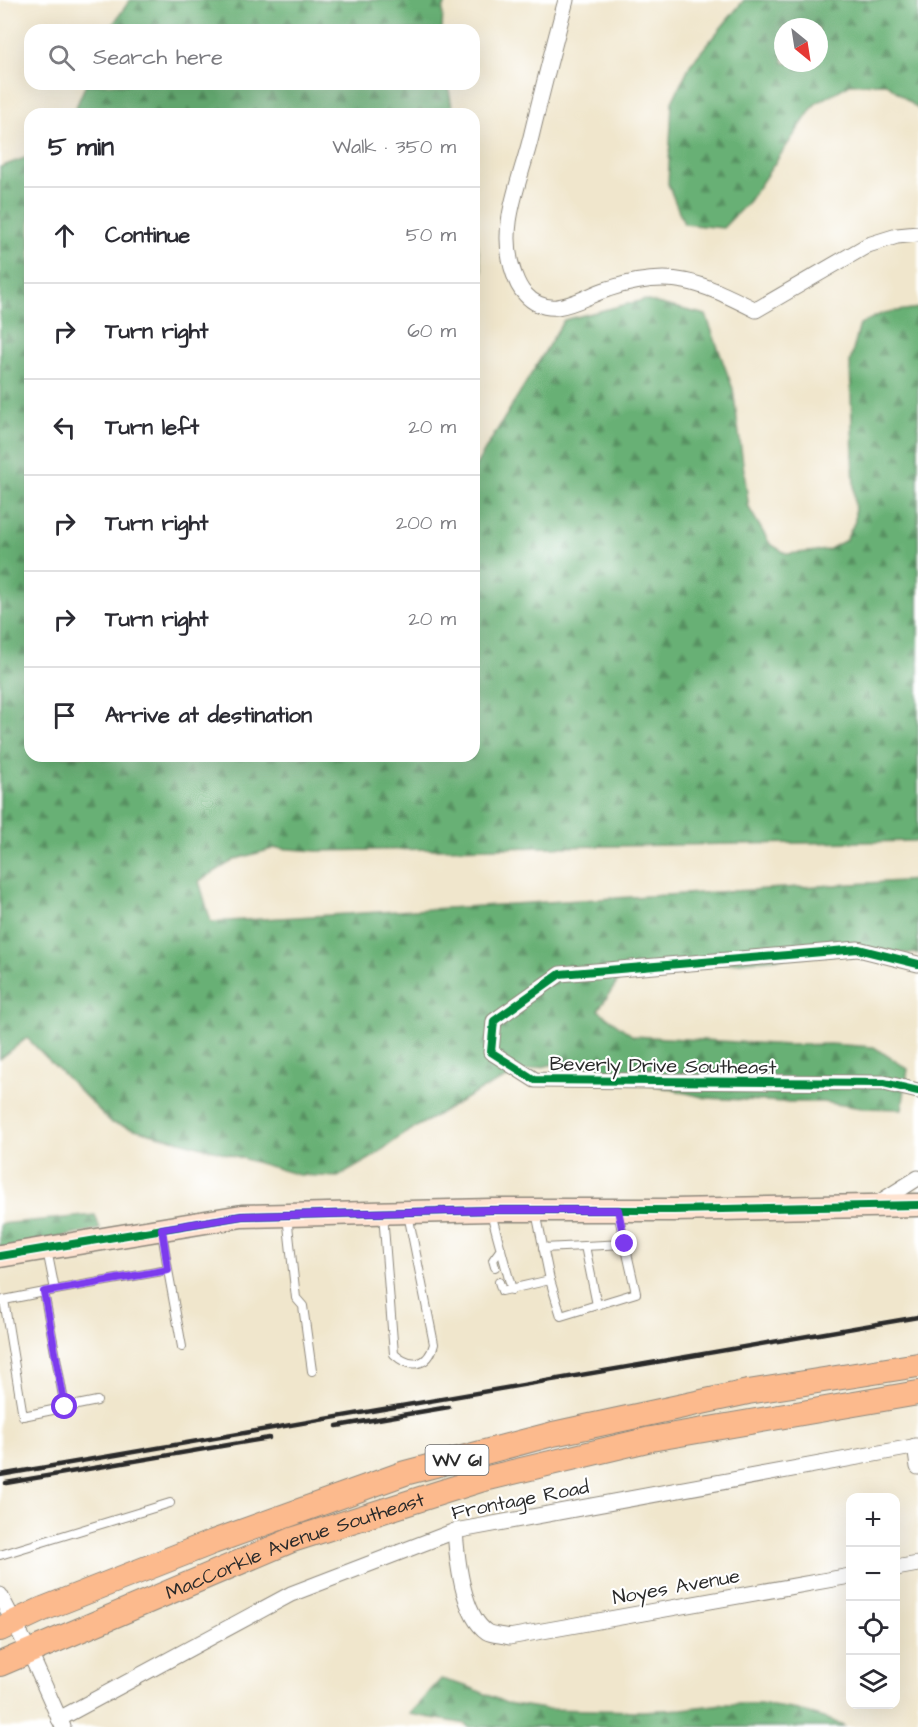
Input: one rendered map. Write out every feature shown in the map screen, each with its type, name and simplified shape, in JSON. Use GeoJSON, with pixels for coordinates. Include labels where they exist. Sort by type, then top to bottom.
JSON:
{"type":"FeatureCollection","features":[{"type":"Feature","properties":{"kind":"main road","name":"MacCorkle Avenue Southeast"},"geometry":{"type":"LineString","coordinates":[[8,1626],[54,1604],[213,1542],[405,1473],[553,1434],[736,1395],[918,1365]]}},
{"type":"Feature","properties":{"kind":"main road","name":"MacCorkle Avenue Southeast"},"geometry":{"type":"LineString","coordinates":[[0,1664],[292,1540],[480,1480],[651,1439],[918,1393]]}},
{"type":"Feature","properties":{"kind":"street"},"geometry":{"type":"LineString","coordinates":[[566,0],[529,143],[510,206],[509,261],[519,289],[530,300],[555,308],[632,282],[663,278],[684,279],[712,288],[756,310],[868,245],[897,236],[918,234]]}},
{"type":"Feature","properties":{"kind":"street","name":"Beverly Drive Southeast"},"geometry":{"type":"LineString","coordinates":[[918,964],[858,950],[560,974],[494,1021],[491,1052],[535,1080],[884,1083],[918,1091]]}},
{"type":"Feature","properties":{"kind":"street"},"geometry":{"type":"LineString","coordinates":[[875,1205],[918,1178]]}},
{"type":"Feature","properties":{"kind":"street"},"geometry":{"type":"LineString","coordinates":[[0,1256],[242,1216],[491,1210],[918,1205]]}},
{"type":"Feature","properties":{"kind":"street"},"geometry":{"type":"LineString","coordinates":[[916,1446],[918,1467]]}},
{"type":"Feature","properties":{"kind":"street","name":"Frontage Road"},"geometry":{"type":"LineString","coordinates":[[61,1723],[291,1594],[455,1531],[916,1446]]}},
{"type":"Feature","properties":{"kind":"street","name":"Noyes Avenue"},"geometry":{"type":"LineString","coordinates":[[455,1531],[457,1563],[473,1616],[487,1632],[509,1637],[846,1577]]}},
{"type":"Feature","properties":{"kind":"street"},"geometry":{"type":"LineString","coordinates":[[900,1567],[918,1564]]}},
{"type":"Feature","properties":{"kind":"street"},"geometry":{"type":"LineString","coordinates":[[0,1595],[8,1626],[29,1651],[61,1723]]}},
{"type":"Feature","properties":{"kind":"lane"},"geometry":{"type":"LineString","coordinates":[[491,1210],[512,1290]]}},
{"type":"Feature","properties":{"kind":"lane"},"geometry":{"type":"LineString","coordinates":[[535,1210],[550,1280],[561,1316],[636,1293],[618,1210]]}},
{"type":"Feature","properties":{"kind":"lane"},"geometry":{"type":"LineString","coordinates":[[383,1213],[394,1353],[403,1362],[414,1364],[424,1361],[432,1353],[434,1344],[407,1213]]}},
{"type":"Feature","properties":{"kind":"lane"},"geometry":{"type":"LineString","coordinates":[[287,1215],[296,1298],[303,1306],[312,1371]]}},
{"type":"Feature","properties":{"kind":"lane"},"geometry":{"type":"LineString","coordinates":[[162,1229],[182,1347]]}},
{"type":"Feature","properties":{"kind":"lane"},"geometry":{"type":"LineString","coordinates":[[543,1248],[625,1244]]}},
{"type":"Feature","properties":{"kind":"lane"},"geometry":{"type":"LineString","coordinates":[[585,1246],[597,1305]]}},
{"type":"Feature","properties":{"kind":"lane"},"geometry":{"type":"LineString","coordinates":[[46,1248],[55,1290]]}},
{"type":"Feature","properties":{"kind":"lane"},"geometry":{"type":"LineString","coordinates":[[495,1268],[493,1260],[501,1249]]}},
{"type":"Feature","properties":{"kind":"lane"},"geometry":{"type":"LineString","coordinates":[[97,1401],[23,1416],[4,1300],[168,1270]]}},
{"type":"Feature","properties":{"kind":"lane"},"geometry":{"type":"LineString","coordinates":[[499,1282],[502,1291],[550,1280]]}},
{"type":"Feature","properties":{"kind":"lane"},"geometry":{"type":"LineString","coordinates":[[44,1292],[65,1407]]}},
{"type":"Feature","properties":{"kind":"lane"},"geometry":{"type":"LineString","coordinates":[[0,1555],[170,1503]]}},
{"type":"Feature","properties":{"kind":"green space"},"geometry":{"type":"Polygon","coordinates":[[[130,0],[448,0],[443,8],[442,24],[113,24],[130,0]]]}},
{"type":"Feature","properties":{"kind":"green space"},"geometry":{"type":"Polygon","coordinates":[[[744,0],[918,0],[918,109],[886,83],[850,84],[815,104],[749,201],[723,228],[684,224],[668,184],[672,102],[690,65],[744,0]]]}},
{"type":"Feature","properties":{"kind":"green space"},"geometry":{"type":"Polygon","coordinates":[[[83,90],[449,90],[452,108],[76,108],[83,90]]]}},
{"type":"Feature","properties":{"kind":"green space"},"geometry":{"type":"Polygon","coordinates":[[[24,158],[24,762],[480,762],[480,458],[564,320],[644,300],[706,315],[733,389],[749,508],[770,544],[787,554],[828,550],[846,540],[855,521],[850,362],[860,324],[883,313],[918,308],[918,841],[317,851],[276,848],[236,859],[199,881],[211,922],[918,880],[918,954],[862,950],[658,970],[621,977],[598,1010],[633,1036],[789,1045],[830,1044],[874,1047],[908,1069],[902,1109],[862,1108],[822,1102],[706,1098],[594,1070],[554,1064],[518,1073],[477,1092],[404,1134],[371,1158],[338,1177],[299,1175],[112,1123],[27,1038],[0,1059],[0,167],[24,158]]]}},
{"type":"Feature","properties":{"kind":"green space"},"geometry":{"type":"Polygon","coordinates":[[[480,260],[482,271],[483,309],[480,314],[480,260]]]}},
{"type":"Feature","properties":{"kind":"green space"},"geometry":{"type":"Polygon","coordinates":[[[95,1215],[100,1229],[0,1250],[0,1224],[95,1215]]]}},
{"type":"Feature","properties":{"kind":"green space"},"geometry":{"type":"Polygon","coordinates":[[[441,1679],[469,1687],[506,1703],[545,1709],[642,1711],[722,1704],[760,1704],[798,1710],[845,1727],[468,1727],[466,1724],[409,1714],[441,1679]]]}},
{"type":"Feature","properties":{"kind":"railway"},"geometry":{"type":"LineString","coordinates":[[0,1475],[918,1317]]}},
{"type":"Feature","properties":{"kind":"railway"},"geometry":{"type":"LineString","coordinates":[[337,1426],[449,1407]]}},
{"type":"Feature","properties":{"kind":"railway"},"geometry":{"type":"LineString","coordinates":[[6,1483],[269,1438]]}},
{"type":"Feature","properties":{"kind":"cycle path"},"geometry":{"type":"LineString","coordinates":[[918,964],[858,949],[560,974],[494,1021],[491,1052],[535,1080],[884,1083],[918,1091]]}},
{"type":"Feature","properties":{"kind":"cycle path"},"geometry":{"type":"LineString","coordinates":[[0,1256],[242,1216],[491,1210],[674,1210],[918,1205]]}},
{"type":"Feature","properties":{"kind":"route"},"geometry":{"type":"LineString","coordinates":[[65,1407],[44,1292],[168,1270],[162,1229],[242,1216],[491,1210],[618,1210],[625,1244]]}}]}
